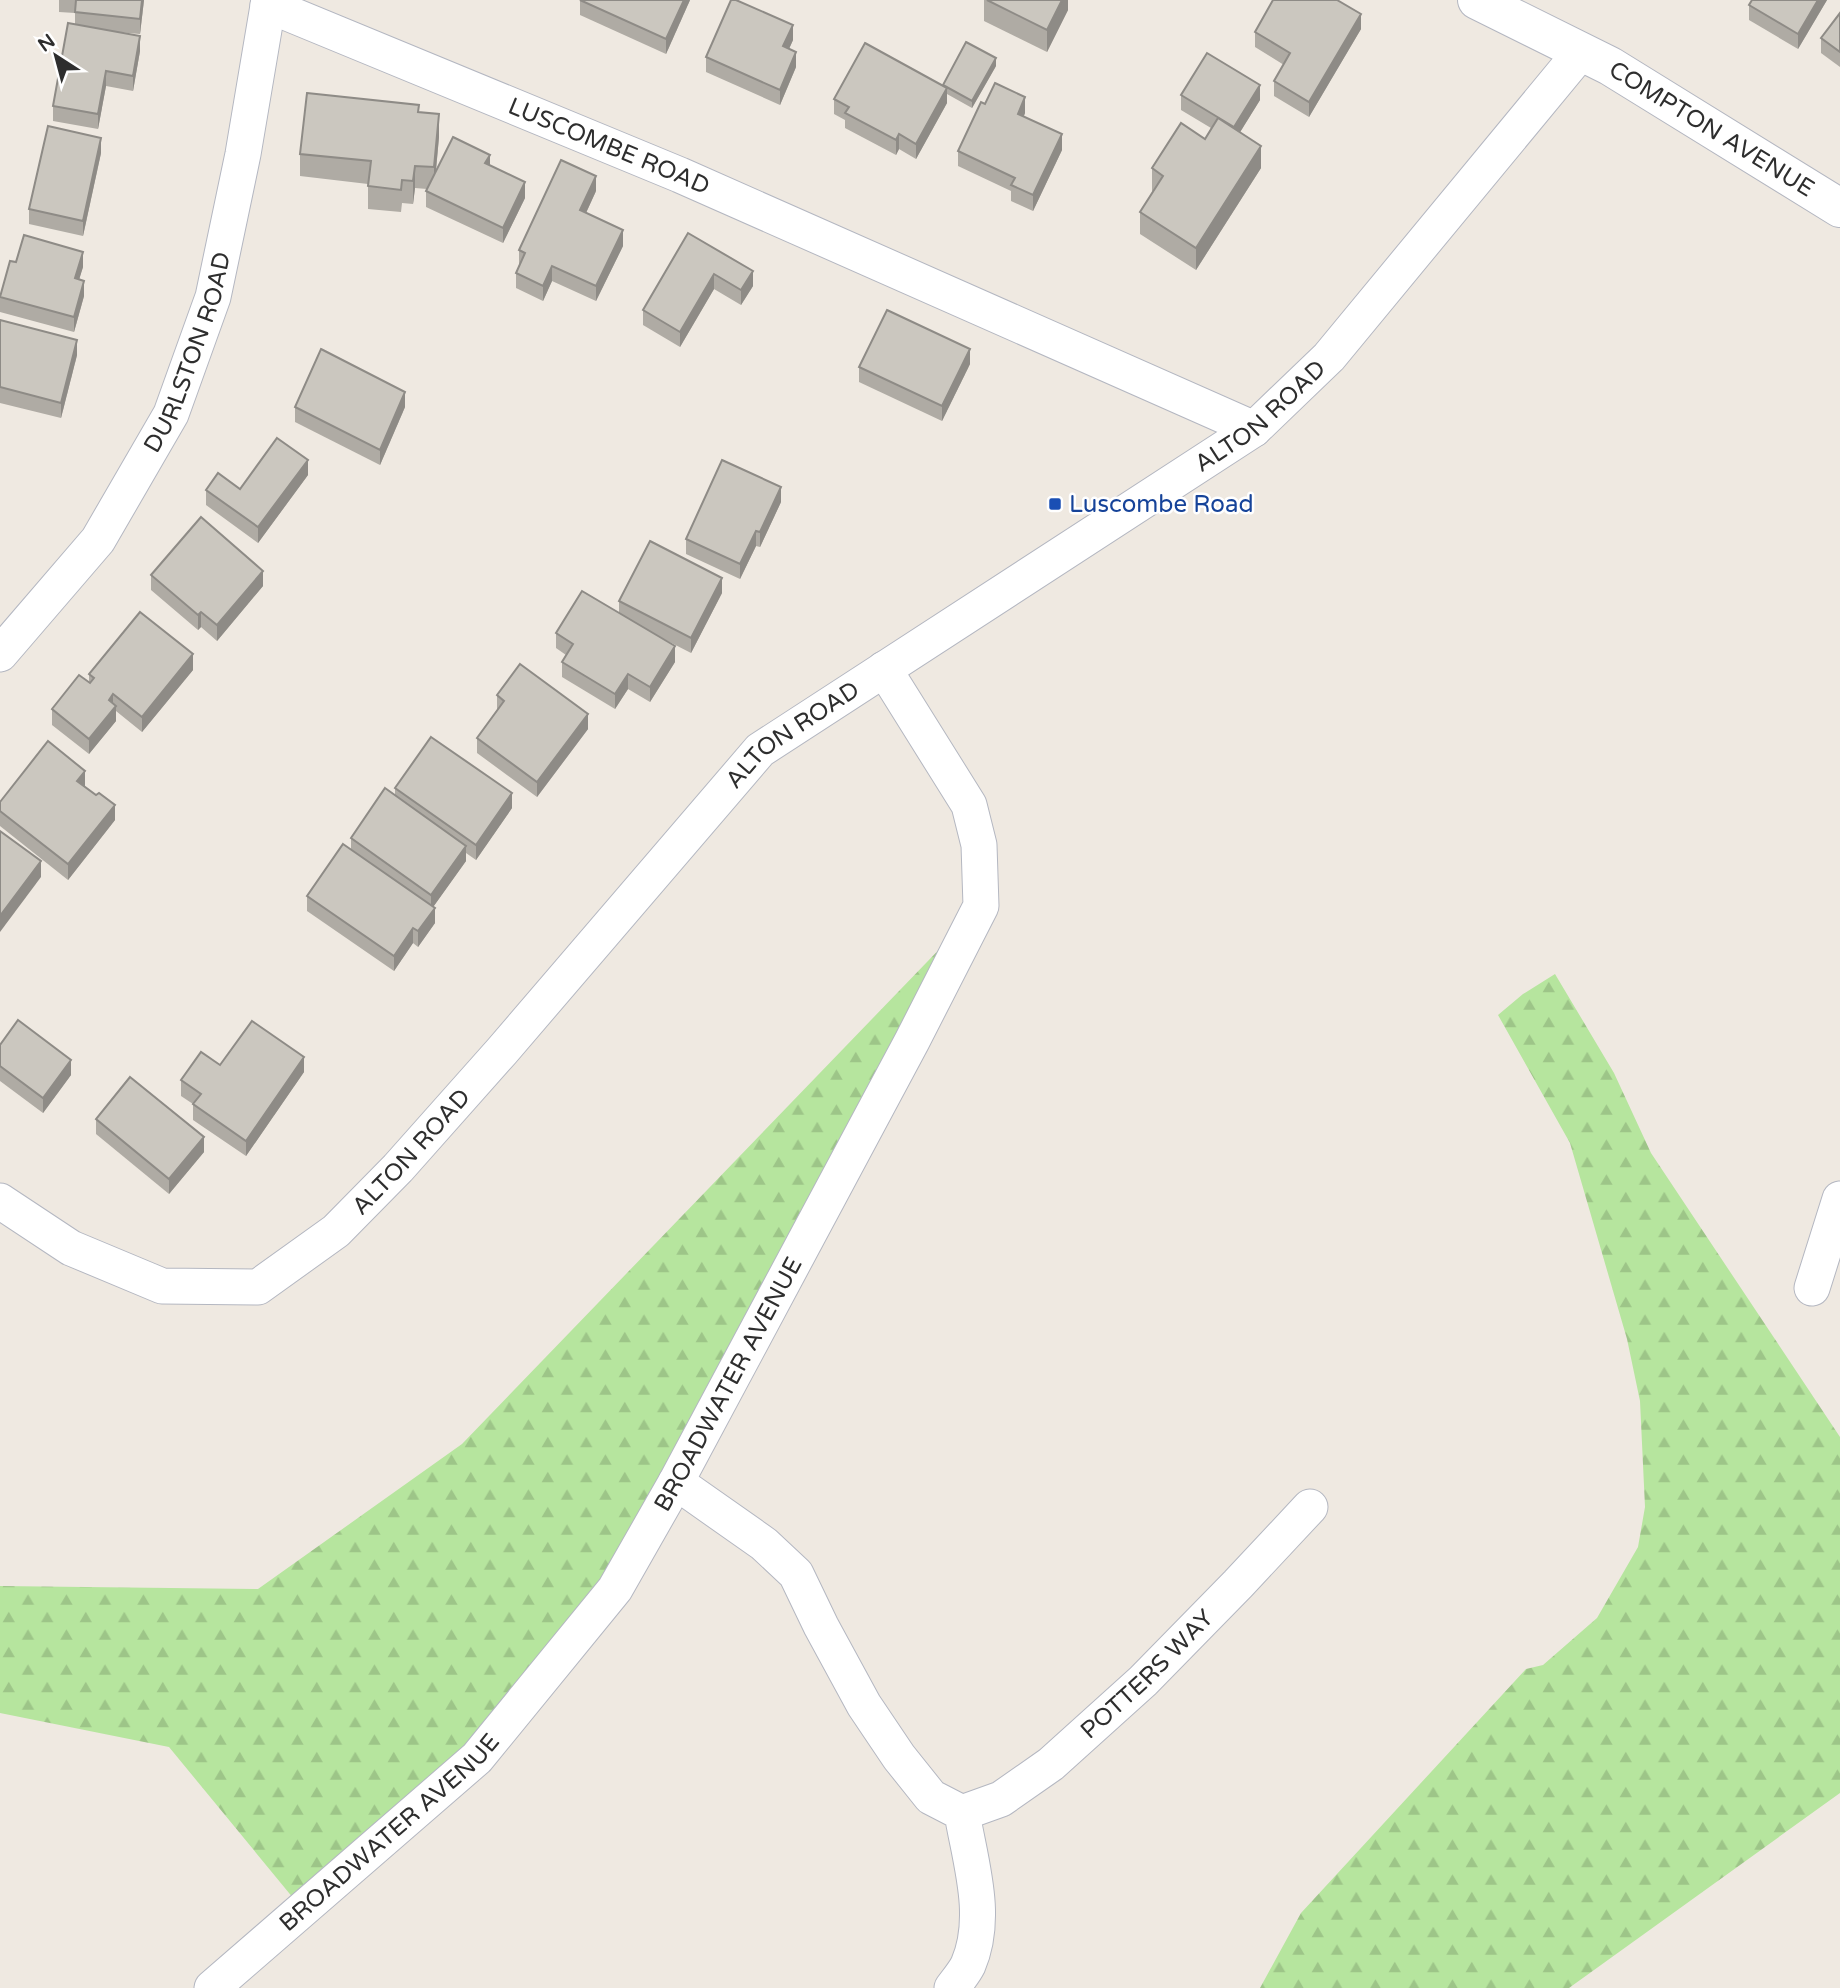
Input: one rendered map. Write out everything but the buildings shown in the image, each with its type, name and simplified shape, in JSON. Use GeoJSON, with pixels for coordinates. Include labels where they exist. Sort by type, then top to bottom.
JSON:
{"type":"FeatureCollection","features":[{"type":"Feature","properties":{"kind":"street","name":"COMPTON AVENUE"},"geometry":{"type":"LineString","coordinates":[[1477,0],[1610,66],[1840,208]]}},
{"type":"Feature","properties":{"kind":"street","name":"LUSCOMBE ROAD"},"geometry":{"type":"LineString","coordinates":[[268,2],[680,175],[1254,429]]}},
{"type":"Feature","properties":{"kind":"street","name":"DURLSTON ROAD"},"geometry":{"type":"LineString","coordinates":[[0,654],[99,540],[171,414],[213,297],[243,154],[268,2]]}},
{"type":"Feature","properties":{"kind":"street","name":"ALTON ROAD"},"geometry":{"type":"LineString","coordinates":[[0,1201],[71,1248],[162,1286],[258,1287],[336,1231],[398,1168],[616,921],[760,751],[1254,429],[1329,357],[1580,53]]}},
{"type":"Feature","properties":{"kind":"street","name":"BROADWATER AVENUE"},"geometry":{"type":"LineString","coordinates":[[212,1988],[477,1758],[615,1589],[676,1482],[912,1041],[981,906],[979,845],[970,805],[884,669]]}},
{"type":"Feature","properties":{"kind":"street"},"geometry":{"type":"LineString","coordinates":[[1812,1288],[1840,1199]]}},
{"type":"Feature","properties":{"kind":"street"},"geometry":{"type":"LineString","coordinates":[[676,1482],[764,1544],[796,1574],[864,1705],[899,1757],[931,1797],[962,1813],[978,1904],[975,1936],[968,1965],[952,1988]]}},
{"type":"Feature","properties":{"kind":"street","name":"POTTERS WAY"},"geometry":{"type":"LineString","coordinates":[[962,1813],[1001,1799],[1051,1764],[1143,1681],[1310,1507]]}},
{"type":"Feature","properties":{"kind":"green space"},"geometry":{"type":"Polygon","coordinates":[[[981,906],[676,1482],[477,1758],[303,1910],[169,1747],[0,1713],[0,1586],[258,1589],[462,1444],[981,906]]]}},
{"type":"Feature","properties":{"kind":"green space"},"geometry":{"type":"Polygon","coordinates":[[[1555,974],[1614,1073],[1651,1153],[1840,1437],[1840,1793],[1569,1988],[1260,1988],[1301,1913],[1526,1669],[1543,1665],[1597,1618],[1638,1547],[1645,1507],[1640,1401],[1627,1339],[1570,1143],[1498,1015],[1523,994],[1555,974]]]}},
{"type":"Feature","properties":{"kind":"place","name":"Luscombe Road"},"geometry":{"type":"Point","coordinates":[1055,504]}}]}
